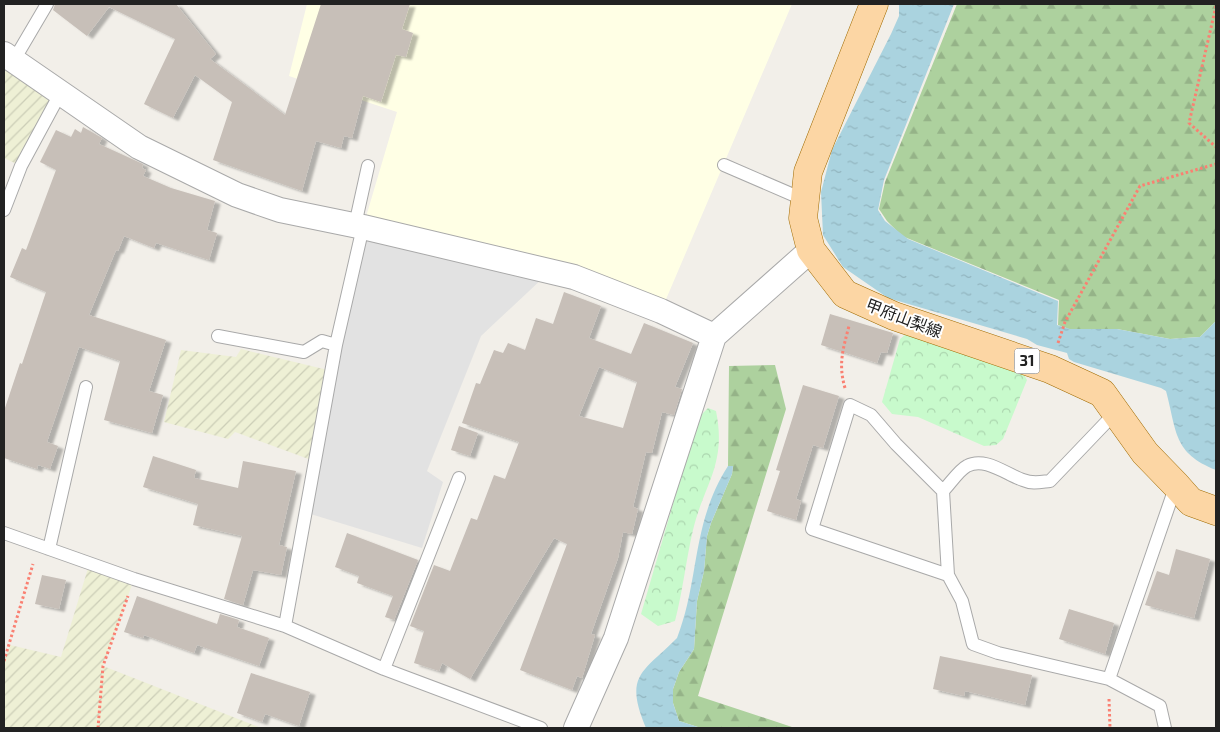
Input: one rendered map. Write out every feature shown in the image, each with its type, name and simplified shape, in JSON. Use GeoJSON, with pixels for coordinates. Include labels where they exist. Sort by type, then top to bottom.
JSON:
{"type":"FeatureCollection","features":[{"type":"Feature","properties":{"kind":"main road","name":"甲府山梨線"},"geometry":{"type":"LineString","coordinates":[[874,4],[808,172],[802,218],[811,250],[845,294],[894,316],[1050,369],[1102,393],[1145,453],[1176,486],[1192,502],[1216,511]]}},
{"type":"Feature","properties":{"kind":"street"},"geometry":{"type":"LineString","coordinates":[[9,57],[139,147],[237,195],[280,210],[359,226],[574,278],[661,311],[714,336]]}},
{"type":"Feature","properties":{"kind":"street"},"geometry":{"type":"LineString","coordinates":[[576,728],[616,638],[714,336],[811,250]]}},
{"type":"Feature","properties":{"kind":"lane"},"geometry":{"type":"LineString","coordinates":[[9,57],[47,4]]}},
{"type":"Feature","properties":{"kind":"lane"},"geometry":{"type":"LineString","coordinates":[[4,210],[22,166],[61,92]]}},
{"type":"Feature","properties":{"kind":"lane"},"geometry":{"type":"LineString","coordinates":[[724,165],[805,200]]}},
{"type":"Feature","properties":{"kind":"lane"},"geometry":{"type":"LineString","coordinates":[[285,626],[359,226],[368,166]]}},
{"type":"Feature","properties":{"kind":"lane"},"geometry":{"type":"LineString","coordinates":[[218,336],[304,352],[322,341],[336,345]]}},
{"type":"Feature","properties":{"kind":"lane"},"geometry":{"type":"LineString","coordinates":[[43,548],[86,387]]}},
{"type":"Feature","properties":{"kind":"lane"},"geometry":{"type":"LineString","coordinates":[[948,575],[812,529],[850,405],[871,415],[896,444],[943,492],[948,575],[962,601],[973,644],[998,652],[1109,679],[1160,706],[1165,728]]}},
{"type":"Feature","properties":{"kind":"lane"},"geometry":{"type":"LineString","coordinates":[[943,492],[967,466],[975,464],[986,464],[1024,481],[1035,483],[1050,481],[1116,412]]}},
{"type":"Feature","properties":{"kind":"lane"},"geometry":{"type":"LineString","coordinates":[[384,669],[459,478]]}},
{"type":"Feature","properties":{"kind":"lane"},"geometry":{"type":"LineString","coordinates":[[1109,679],[1176,486]]}},
{"type":"Feature","properties":{"kind":"lane"},"geometry":{"type":"LineString","coordinates":[[4,533],[134,580],[285,626],[384,669],[541,728]]}},
{"type":"Feature","properties":{"kind":"path"},"geometry":{"type":"LineString","coordinates":[[1216,6],[1189,123],[1216,147]]}},
{"type":"Feature","properties":{"kind":"path"},"geometry":{"type":"LineString","coordinates":[[1058,345],[1065,322],[1140,186],[1216,164]]}},
{"type":"Feature","properties":{"kind":"path"},"geometry":{"type":"LineString","coordinates":[[850,405],[840,371],[842,354],[856,298]]}},
{"type":"Feature","properties":{"kind":"path"},"geometry":{"type":"LineString","coordinates":[[4,661],[43,548]]}},
{"type":"Feature","properties":{"kind":"path"},"geometry":{"type":"LineString","coordinates":[[98,728],[103,666],[134,580]]}},
{"type":"Feature","properties":{"kind":"shaded area"},"geometry":{"type":"Polygon","coordinates":[[[307,4],[792,4],[661,311],[363,227],[397,112],[289,76],[307,4]]]}},
{"type":"Feature","properties":{"kind":"shaded area"},"geometry":{"type":"Polygon","coordinates":[[[4,54],[61,92],[21,166],[4,158],[4,54]]]}},
{"type":"Feature","properties":{"kind":"shaded area"},"geometry":{"type":"Polygon","coordinates":[[[363,227],[544,277],[481,336],[427,471],[443,482],[422,548],[304,512],[363,227]]]}},
{"type":"Feature","properties":{"kind":"shaded area"},"geometry":{"type":"Polygon","coordinates":[[[241,349],[332,371],[314,461],[235,432],[228,439],[164,422],[181,350],[236,357],[241,349]]]}},
{"type":"Feature","properties":{"kind":"shaded area"},"geometry":{"type":"Polygon","coordinates":[[[89,565],[134,579],[103,666],[261,728],[4,728],[4,661],[10,645],[61,657],[89,565]]]}},
{"type":"Feature","properties":{"kind":"green space"},"geometry":{"type":"Polygon","coordinates":[[[957,4],[1216,4],[1216,321],[1200,337],[1170,339],[1117,329],[1069,329],[1058,325],[1059,300],[902,236],[887,221],[879,209],[885,182],[957,4]]]}},
{"type":"Feature","properties":{"kind":"green space"},"geometry":{"type":"Polygon","coordinates":[[[906,334],[1023,373],[1027,380],[1003,439],[996,445],[984,446],[918,417],[892,414],[882,402],[900,339],[906,334]]]}},
{"type":"Feature","properties":{"kind":"green space"},"geometry":{"type":"Polygon","coordinates":[[[775,365],[786,409],[698,696],[795,728],[701,728],[679,721],[673,703],[673,689],[679,672],[694,649],[697,601],[704,571],[707,536],[732,474],[733,466],[728,466],[729,366],[775,365]]]}},
{"type":"Feature","properties":{"kind":"green space"},"geometry":{"type":"Polygon","coordinates":[[[708,408],[716,411],[719,429],[719,445],[716,460],[693,530],[675,621],[658,626],[641,614],[698,418],[708,408]]]}},
{"type":"Feature","properties":{"kind":"water"},"geometry":{"type":"Polygon","coordinates":[[[899,4],[954,4],[884,180],[878,210],[885,221],[908,239],[1058,301],[1057,325],[1070,329],[1117,329],[1170,339],[1200,337],[1216,321],[1216,470],[1202,463],[1184,448],[1175,430],[1166,391],[1161,388],[1074,362],[1069,359],[1067,353],[1037,345],[1027,339],[888,298],[843,267],[823,235],[821,192],[832,150],[891,34],[899,16],[899,4]]]}},
{"type":"Feature","properties":{"kind":"water"},"geometry":{"type":"Polygon","coordinates":[[[728,466],[733,466],[732,474],[707,536],[704,571],[697,601],[694,649],[679,672],[673,689],[673,703],[679,721],[701,728],[646,728],[636,696],[637,685],[640,676],[647,667],[677,638],[684,616],[708,509],[716,488],[728,466]]]}},
{"type":"Feature","properties":{"kind":"building"},"geometry":{"type":"Polygon","coordinates":[[[55,4],[176,4],[216,54],[210,59],[285,115],[321,4],[410,4],[402,29],[413,33],[406,57],[396,55],[381,102],[363,96],[352,138],[344,136],[341,148],[316,141],[302,191],[213,160],[232,102],[195,75],[173,118],[144,104],[175,39],[109,7],[87,36],[53,10],[55,4]]]}},
{"type":"Feature","properties":{"kind":"building"},"geometry":{"type":"Polygon","coordinates":[[[83,127],[102,138],[99,144],[143,164],[142,168],[146,170],[143,176],[171,188],[215,201],[207,230],[217,233],[209,260],[156,243],[154,248],[124,236],[118,251],[116,250],[89,315],[166,340],[149,391],[163,395],[152,433],[104,420],[120,361],[79,347],[47,442],[58,446],[50,469],[38,465],[37,469],[4,458],[4,411],[46,292],[10,277],[22,248],[26,250],[56,170],[40,162],[56,130],[71,137],[75,129],[81,133],[83,127]]]}},
{"type":"Feature","properties":{"kind":"building"},"geometry":{"type":"Polygon","coordinates":[[[564,292],[601,306],[589,338],[631,354],[644,323],[693,343],[675,387],[682,389],[674,415],[662,412],[652,453],[646,452],[633,507],[638,509],[632,534],[623,532],[618,558],[591,634],[595,635],[582,678],[577,676],[572,690],[520,670],[567,544],[554,538],[470,679],[442,663],[439,671],[414,663],[424,631],[410,626],[434,565],[450,571],[471,518],[477,520],[494,475],[505,479],[519,442],[462,423],[476,383],[480,384],[494,350],[503,353],[508,343],[525,350],[536,318],[553,324],[564,292]],[[599,367],[579,416],[623,428],[637,382],[599,367]]]}},
{"type":"Feature","properties":{"kind":"building"},"geometry":{"type":"Polygon","coordinates":[[[830,314],[893,333],[887,353],[881,352],[877,363],[821,345],[830,314]]]}},
{"type":"Feature","properties":{"kind":"building"},"geometry":{"type":"Polygon","coordinates":[[[803,385],[839,396],[823,448],[813,445],[796,499],[801,501],[796,520],[767,511],[780,471],[776,470],[803,385]]]}},
{"type":"Feature","properties":{"kind":"building"},"geometry":{"type":"Polygon","coordinates":[[[459,426],[478,433],[470,456],[451,450],[459,426]]]}},
{"type":"Feature","properties":{"kind":"building"},"geometry":{"type":"Polygon","coordinates":[[[153,456],[196,470],[194,478],[238,488],[243,461],[296,471],[279,545],[287,547],[281,575],[253,570],[243,605],[224,599],[242,536],[193,525],[198,504],[143,487],[153,456]]]}},
{"type":"Feature","properties":{"kind":"building"},"geometry":{"type":"Polygon","coordinates":[[[347,533],[418,560],[394,620],[385,617],[393,596],[357,583],[359,576],[335,567],[347,533]]]}},
{"type":"Feature","properties":{"kind":"building"},"geometry":{"type":"Polygon","coordinates":[[[1176,549],[1210,559],[1194,618],[1145,605],[1157,571],[1169,575],[1176,549]]]}},
{"type":"Feature","properties":{"kind":"building"},"geometry":{"type":"Polygon","coordinates":[[[42,575],[66,580],[59,609],[35,604],[42,575]]]}},
{"type":"Feature","properties":{"kind":"building"},"geometry":{"type":"Polygon","coordinates":[[[137,596],[217,624],[220,614],[239,620],[237,627],[269,638],[259,666],[197,645],[194,653],[144,635],[143,638],[124,632],[137,596]]]}},
{"type":"Feature","properties":{"kind":"building"},"geometry":{"type":"Polygon","coordinates":[[[1069,609],[1114,623],[1105,654],[1059,639],[1069,609]]]}},
{"type":"Feature","properties":{"kind":"building"},"geometry":{"type":"Polygon","coordinates":[[[940,656],[1032,675],[1025,705],[965,691],[964,696],[933,689],[940,656]]]}},
{"type":"Feature","properties":{"kind":"building"},"geometry":{"type":"Polygon","coordinates":[[[251,673],[310,692],[299,726],[265,714],[262,722],[237,713],[251,673]]]}}]}
